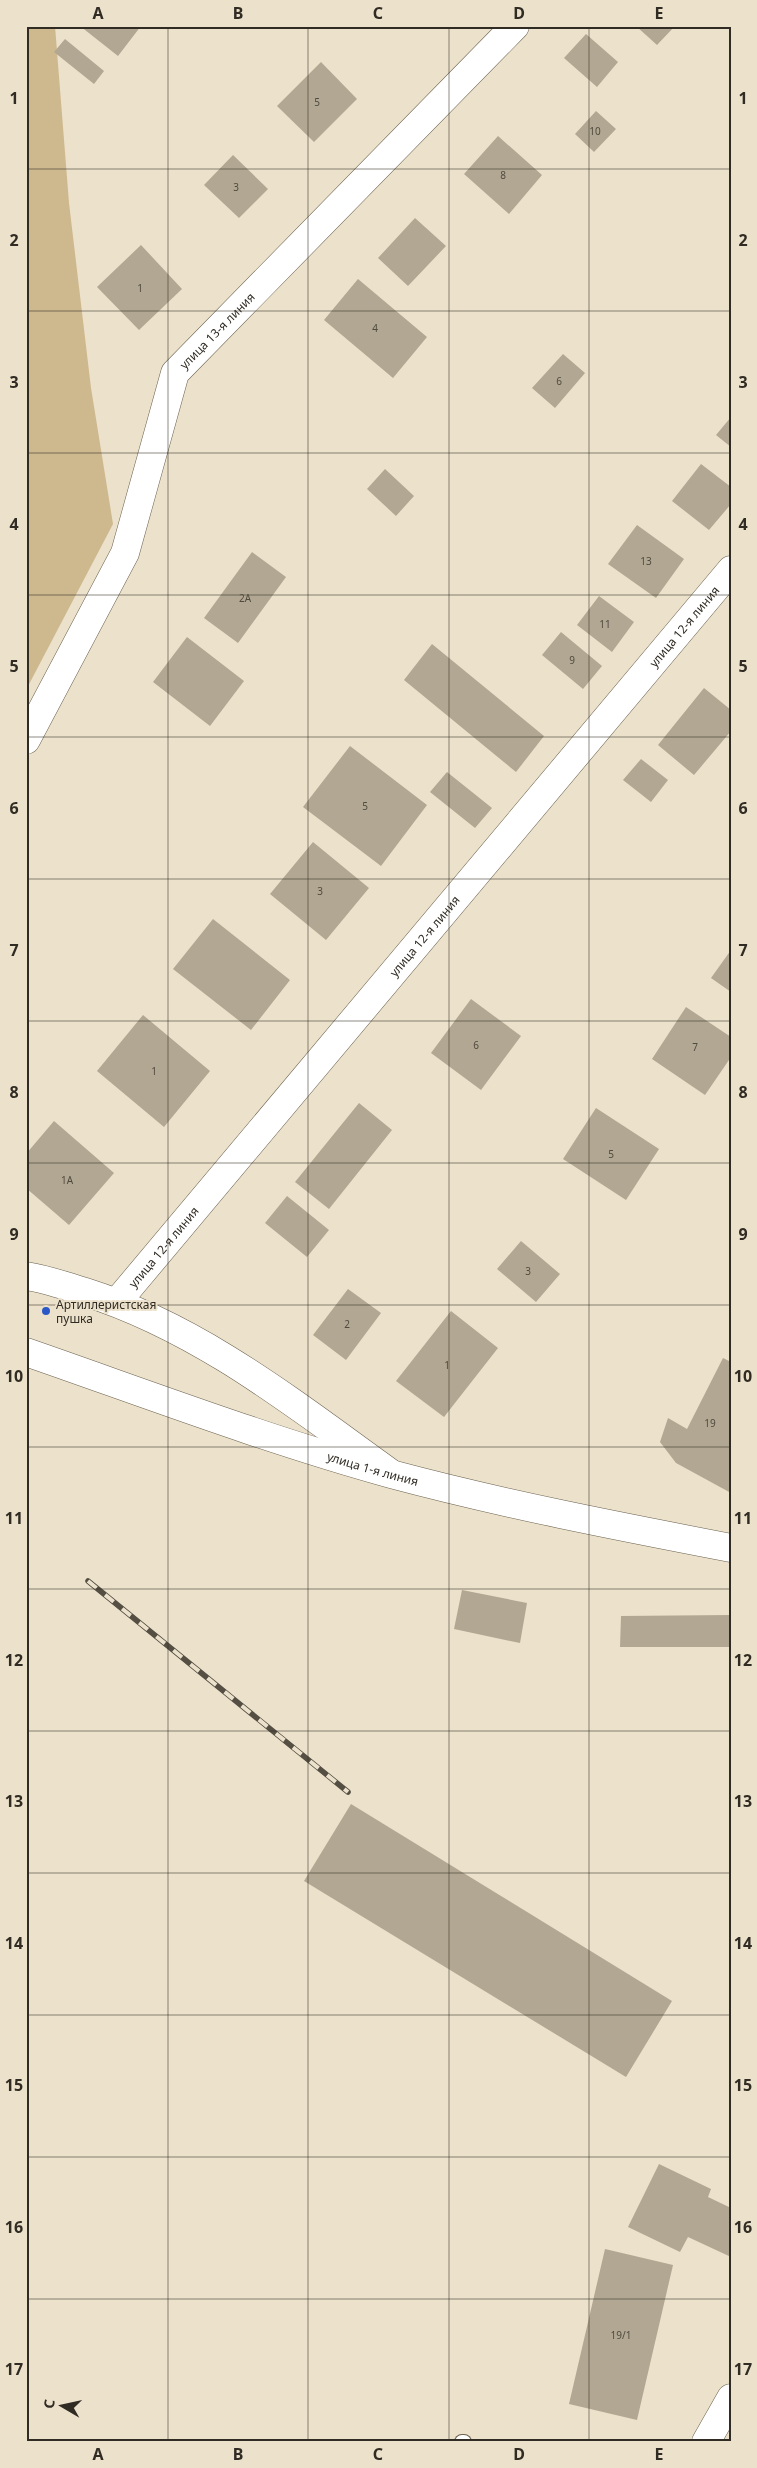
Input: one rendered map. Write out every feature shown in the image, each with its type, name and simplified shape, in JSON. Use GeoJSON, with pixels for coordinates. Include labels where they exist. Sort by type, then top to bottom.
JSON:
{"type":"FeatureCollection","features":[{"type":"Feature","properties":{"kind":"street","name":"улица 13-я линия"},"geometry":{"type":"LineString","coordinates":[[26,740],[125,553],[175,373],[515,26]]}},
{"type":"Feature","properties":{"kind":"street","name":"улица 12-я линия"},"geometry":{"type":"LineString","coordinates":[[117,1302],[731,570]]}},
{"type":"Feature","properties":{"kind":"street"},"geometry":{"type":"LineString","coordinates":[[26,1276],[44,1279],[117,1302],[177,1329],[263,1382],[392,1474]]}},
{"type":"Feature","properties":{"kind":"street","name":"улица 1-я линия"},"geometry":{"type":"LineString","coordinates":[[26,1352],[230,1424],[392,1474],[599,1523],[731,1548]]}},
{"type":"Feature","properties":{"kind":"street"},"geometry":{"type":"LineString","coordinates":[[706,2442],[731,2398]]}},
{"type":"Feature","properties":{"kind":"shaded area"},"geometry":{"type":"Polygon","coordinates":[[[26,26],[55,26],[69,203],[91,388],[113,524],[26,690],[26,26]]]}},
{"type":"Feature","properties":{"kind":"building"},"geometry":{"type":"Polygon","coordinates":[[[80,26],[141,26],[118,56],[80,26]]]}},
{"type":"Feature","properties":{"kind":"building"},"geometry":{"type":"Polygon","coordinates":[[[636,26],[675,26],[657,45],[636,26]]]}},
{"type":"Feature","properties":{"kind":"building"},"geometry":{"type":"Polygon","coordinates":[[[586,34],[618,62],[597,87],[564,58],[586,34]]]}},
{"type":"Feature","properties":{"kind":"building"},"geometry":{"type":"Polygon","coordinates":[[[65,39],[104,71],[94,84],[54,52],[65,39]]]}},
{"type":"Feature","properties":{"kind":"building"},"geometry":{"type":"Polygon","coordinates":[[[321,62],[357,99],[314,142],[277,106],[321,62]]]}},
{"type":"Feature","properties":{"kind":"building"},"geometry":{"type":"Polygon","coordinates":[[[596,111],[616,129],[594,152],[575,134],[596,111]]]}},
{"type":"Feature","properties":{"kind":"building"},"geometry":{"type":"Polygon","coordinates":[[[498,136],[542,175],[509,214],[464,174],[498,136]]]}},
{"type":"Feature","properties":{"kind":"building"},"geometry":{"type":"Polygon","coordinates":[[[233,155],[268,189],[239,218],[204,185],[233,155]]]}},
{"type":"Feature","properties":{"kind":"building"},"geometry":{"type":"Polygon","coordinates":[[[415,218],[446,246],[408,286],[378,258],[415,218]]]}},
{"type":"Feature","properties":{"kind":"building"},"geometry":{"type":"Polygon","coordinates":[[[141,245],[182,289],[139,330],[97,287],[141,245]]]}},
{"type":"Feature","properties":{"kind":"building"},"geometry":{"type":"Polygon","coordinates":[[[358,279],[427,337],[393,378],[324,320],[358,279]]]}},
{"type":"Feature","properties":{"kind":"building"},"geometry":{"type":"Polygon","coordinates":[[[563,354],[585,373],[555,408],[532,388],[563,354]]]}},
{"type":"Feature","properties":{"kind":"building"},"geometry":{"type":"Polygon","coordinates":[[[731,417],[731,447],[716,435],[731,417]]]}},
{"type":"Feature","properties":{"kind":"building"},"geometry":{"type":"Polygon","coordinates":[[[701,464],[731,487],[731,504],[709,530],[672,501],[701,464]]]}},
{"type":"Feature","properties":{"kind":"building"},"geometry":{"type":"Polygon","coordinates":[[[385,469],[414,496],[396,516],[367,489],[385,469]]]}},
{"type":"Feature","properties":{"kind":"building"},"geometry":{"type":"Polygon","coordinates":[[[637,525],[684,559],[656,598],[608,564],[637,525]]]}},
{"type":"Feature","properties":{"kind":"building"},"geometry":{"type":"Polygon","coordinates":[[[252,552],[286,577],[238,643],[204,618],[252,552]]]}},
{"type":"Feature","properties":{"kind":"building"},"geometry":{"type":"Polygon","coordinates":[[[599,596],[634,622],[612,652],[577,625],[599,596]]]}},
{"type":"Feature","properties":{"kind":"building"},"geometry":{"type":"Polygon","coordinates":[[[561,632],[602,666],[583,689],[542,655],[561,632]]]}},
{"type":"Feature","properties":{"kind":"building"},"geometry":{"type":"Polygon","coordinates":[[[187,637],[244,681],[210,726],[153,682],[187,637]]]}},
{"type":"Feature","properties":{"kind":"building"},"geometry":{"type":"Polygon","coordinates":[[[432,644],[544,736],[516,772],[404,680],[432,644]]]}},
{"type":"Feature","properties":{"kind":"building"},"geometry":{"type":"Polygon","coordinates":[[[704,688],[731,710],[731,731],[694,775],[658,745],[704,688]]]}},
{"type":"Feature","properties":{"kind":"building"},"geometry":{"type":"Polygon","coordinates":[[[350,746],[427,805],[381,866],[303,807],[350,746]]]}},
{"type":"Feature","properties":{"kind":"building"},"geometry":{"type":"Polygon","coordinates":[[[641,759],[668,780],[651,802],[623,780],[641,759]]]}},
{"type":"Feature","properties":{"kind":"building"},"geometry":{"type":"Polygon","coordinates":[[[447,772],[492,808],[475,828],[430,792],[447,772]]]}},
{"type":"Feature","properties":{"kind":"building"},"geometry":{"type":"Polygon","coordinates":[[[313,842],[369,888],[326,940],[270,894],[313,842]]]}},
{"type":"Feature","properties":{"kind":"building"},"geometry":{"type":"Polygon","coordinates":[[[213,919],[290,980],[251,1030],[173,969],[213,919]]]}},
{"type":"Feature","properties":{"kind":"building"},"geometry":{"type":"Polygon","coordinates":[[[731,950],[731,992],[711,978],[731,950]]]}},
{"type":"Feature","properties":{"kind":"building"},"geometry":{"type":"Polygon","coordinates":[[[471,999],[521,1036],[481,1090],[431,1053],[471,999]]]}},
{"type":"Feature","properties":{"kind":"building"},"geometry":{"type":"Polygon","coordinates":[[[686,1007],[731,1037],[731,1057],[705,1095],[652,1059],[686,1007]]]}},
{"type":"Feature","properties":{"kind":"building"},"geometry":{"type":"Polygon","coordinates":[[[143,1015],[210,1071],[164,1127],[97,1071],[143,1015]]]}},
{"type":"Feature","properties":{"kind":"building"},"geometry":{"type":"Polygon","coordinates":[[[359,1103],[392,1130],[329,1209],[295,1182],[359,1103]]]}},
{"type":"Feature","properties":{"kind":"building"},"geometry":{"type":"Polygon","coordinates":[[[596,1108],[659,1149],[626,1200],[563,1159],[596,1108]]]}},
{"type":"Feature","properties":{"kind":"building"},"geometry":{"type":"Polygon","coordinates":[[[54,1121],[114,1173],[69,1225],[26,1188],[26,1154],[54,1121]]]}},
{"type":"Feature","properties":{"kind":"building"},"geometry":{"type":"Polygon","coordinates":[[[287,1196],[329,1230],[307,1257],[265,1223],[287,1196]]]}},
{"type":"Feature","properties":{"kind":"building"},"geometry":{"type":"Polygon","coordinates":[[[521,1241],[560,1274],[536,1302],[497,1269],[521,1241]]]}},
{"type":"Feature","properties":{"kind":"building"},"geometry":{"type":"Polygon","coordinates":[[[348,1289],[381,1313],[346,1360],[313,1335],[348,1289]]]}},
{"type":"Feature","properties":{"kind":"building"},"geometry":{"type":"Polygon","coordinates":[[[451,1311],[498,1348],[444,1417],[396,1381],[451,1311]]]}},
{"type":"Feature","properties":{"kind":"building"},"geometry":{"type":"Polygon","coordinates":[[[723,1358],[731,1362],[731,1493],[676,1463],[660,1442],[668,1418],[687,1429],[723,1358]]]}},
{"type":"Feature","properties":{"kind":"building"},"geometry":{"type":"Polygon","coordinates":[[[462,1590],[527,1603],[520,1643],[454,1629],[462,1590]]]}},
{"type":"Feature","properties":{"kind":"building"},"geometry":{"type":"Polygon","coordinates":[[[731,1615],[731,1647],[620,1647],[621,1616],[731,1615]]]}},
{"type":"Feature","properties":{"kind":"building"},"geometry":{"type":"Polygon","coordinates":[[[351,1804],[672,2001],[626,2077],[304,1881],[351,1804]]]}},
{"type":"Feature","properties":{"kind":"building"},"geometry":{"type":"Polygon","coordinates":[[[659,2164],[711,2189],[708,2197],[731,2208],[731,2257],[688,2237],[680,2252],[628,2227],[659,2164]]]}},
{"type":"Feature","properties":{"kind":"building"},"geometry":{"type":"Polygon","coordinates":[[[605,2249],[673,2265],[637,2420],[569,2404],[605,2249]]]}},
{"type":"Feature","properties":{"kind":"railway"},"geometry":{"type":"LineString","coordinates":[[88,1581],[348,1792]]}},
{"type":"Feature","properties":{"kind":"place","name":"Артиллеристская пушка"},"geometry":{"type":"Point","coordinates":[46,1311]}}]}
